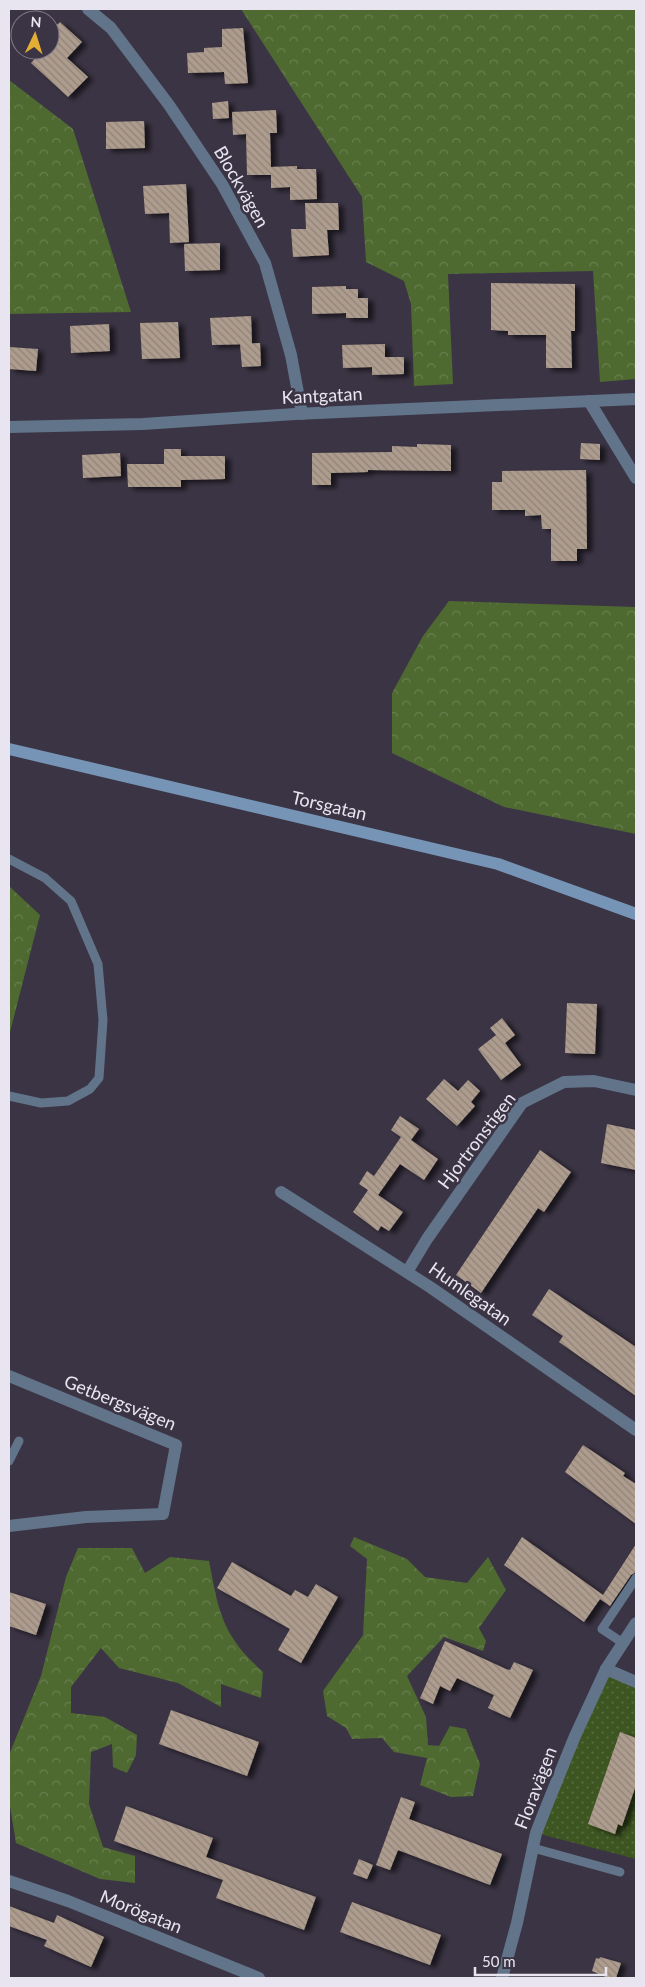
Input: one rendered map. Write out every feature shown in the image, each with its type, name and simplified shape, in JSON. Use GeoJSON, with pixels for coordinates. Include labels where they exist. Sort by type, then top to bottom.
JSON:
{"type":"FeatureCollection","features":[{"type":"Feature","properties":{"kind":"main road","name":"Torsgatan"},"geometry":{"type":"LineString","coordinates":[[9,748],[498,864],[636,914]]}},
{"type":"Feature","properties":{"kind":"street","name":"Blockvägen"},"geometry":{"type":"LineString","coordinates":[[88,9],[111,28],[169,105],[222,184],[265,263],[291,355],[302,414]]}},
{"type":"Feature","properties":{"kind":"street","name":"Kantgatan"},"geometry":{"type":"LineString","coordinates":[[9,427],[143,424],[302,414],[636,400]]}},
{"type":"Feature","properties":{"kind":"street"},"geometry":{"type":"LineString","coordinates":[[589,402],[636,478]]}},
{"type":"Feature","properties":{"kind":"street","name":"Hjortronstigen"},"geometry":{"type":"LineString","coordinates":[[407,1272],[522,1103],[564,1082],[594,1081],[636,1090]]}},
{"type":"Feature","properties":{"kind":"street","name":"Humlegatan"},"geometry":{"type":"LineString","coordinates":[[281,1192],[407,1272],[636,1430]]}},
{"type":"Feature","properties":{"kind":"street","name":"Getbergsvägen"},"geometry":{"type":"LineString","coordinates":[[9,1376],[176,1445],[163,1514],[86,1518],[9,1526]]}},
{"type":"Feature","properties":{"kind":"street","name":"Floravägen"},"geometry":{"type":"LineString","coordinates":[[502,1978],[518,1923],[536,1833],[556,1782],[606,1669],[636,1622]]}},
{"type":"Feature","properties":{"kind":"street"},"geometry":{"type":"LineString","coordinates":[[606,1669],[636,1682]]}},
{"type":"Feature","properties":{"kind":"street","name":"Morögatan"},"geometry":{"type":"LineString","coordinates":[[9,1881],[68,1901],[259,1978]]}},
{"type":"Feature","properties":{"kind":"lane"},"geometry":{"type":"LineString","coordinates":[[9,859],[45,878],[71,901],[98,964],[103,1020],[99,1078],[90,1089],[68,1101],[41,1103],[9,1096]]}},
{"type":"Feature","properties":{"kind":"lane"},"geometry":{"type":"LineString","coordinates":[[9,1461],[19,1441]]}},
{"type":"Feature","properties":{"kind":"lane"},"geometry":{"type":"LineString","coordinates":[[623,1643],[602,1629],[636,1578]]}},
{"type":"Feature","properties":{"kind":"lane"},"geometry":{"type":"LineString","coordinates":[[533,1848],[620,1872]]}},
{"type":"Feature","properties":{"kind":"green space"},"geometry":{"type":"Polygon","coordinates":[[[241,9],[636,9],[636,379],[600,382],[593,271],[448,274],[453,384],[414,386],[411,304],[404,281],[366,262],[362,197],[241,9]]]}},
{"type":"Feature","properties":{"kind":"green space"},"geometry":{"type":"Polygon","coordinates":[[[9,80],[73,129],[131,312],[9,314],[9,80]]]}},
{"type":"Feature","properties":{"kind":"green space"},"geometry":{"type":"Polygon","coordinates":[[[449,601],[636,607],[636,834],[504,807],[392,753],[392,693],[423,636],[449,601]]]}},
{"type":"Feature","properties":{"kind":"green space"},"geometry":{"type":"Polygon","coordinates":[[[9,886],[40,915],[9,1036],[9,886]]]}},
{"type":"Feature","properties":{"kind":"green space"},"geometry":{"type":"Polygon","coordinates":[[[354,1537],[407,1559],[425,1577],[467,1583],[488,1557],[506,1590],[479,1628],[486,1641],[483,1651],[444,1637],[407,1676],[426,1717],[428,1745],[439,1746],[450,1726],[466,1729],[480,1764],[473,1796],[451,1797],[420,1785],[427,1758],[394,1752],[382,1738],[352,1739],[346,1728],[327,1716],[323,1691],[363,1635],[367,1559],[350,1546],[354,1537]]]}},
{"type":"Feature","properties":{"kind":"green space"},"geometry":{"type":"Polygon","coordinates":[[[78,1548],[132,1548],[145,1573],[170,1557],[209,1561],[224,1622],[249,1659],[263,1672],[261,1698],[221,1684],[221,1707],[178,1683],[119,1668],[101,1648],[71,1687],[71,1713],[105,1717],[137,1735],[136,1755],[127,1773],[113,1767],[112,1744],[91,1752],[89,1804],[103,1847],[135,1856],[135,1883],[100,1879],[16,1843],[9,1800],[9,1755],[41,1676],[66,1577],[78,1548]]]}},
{"type":"Feature","properties":{"kind":"green space"},"geometry":{"type":"Polygon","coordinates":[[[606,1669],[636,1682],[636,1859],[536,1833],[606,1669]]]}},
{"type":"Feature","properties":{"kind":"building"},"geometry":{"type":"Polygon","coordinates":[[[60,22],[82,42],[67,58],[88,77],[68,97],[31,63],[34,60],[60,60],[60,22]]]}},
{"type":"Feature","properties":{"kind":"building"},"geometry":{"type":"Polygon","coordinates":[[[243,28],[248,83],[225,84],[224,72],[188,73],[187,53],[204,52],[204,48],[222,47],[222,29],[243,28]]]}},
{"type":"Feature","properties":{"kind":"building"},"geometry":{"type":"Polygon","coordinates":[[[228,101],[229,118],[213,119],[212,103],[228,101]]]}},
{"type":"Feature","properties":{"kind":"building"},"geometry":{"type":"Polygon","coordinates":[[[276,110],[277,133],[270,133],[271,167],[297,166],[297,169],[316,169],[317,199],[290,200],[290,187],[271,188],[271,175],[247,175],[246,134],[233,135],[232,112],[276,110]]]}},
{"type":"Feature","properties":{"kind":"building"},"geometry":{"type":"Polygon","coordinates":[[[144,121],[145,148],[106,149],[106,122],[144,121]]]}},
{"type":"Feature","properties":{"kind":"building"},"geometry":{"type":"Polygon","coordinates":[[[186,184],[189,242],[170,243],[169,213],[145,214],[143,186],[186,184]]]}},
{"type":"Feature","properties":{"kind":"building"},"geometry":{"type":"Polygon","coordinates":[[[305,203],[338,203],[339,230],[327,230],[329,255],[293,257],[291,229],[306,229],[305,203]]]}},
{"type":"Feature","properties":{"kind":"building"},"geometry":{"type":"Polygon","coordinates":[[[220,243],[220,270],[185,271],[184,244],[220,243]]]}},
{"type":"Feature","properties":{"kind":"building"},"geometry":{"type":"Polygon","coordinates":[[[491,283],[575,284],[575,331],[571,331],[572,368],[546,368],[546,335],[508,335],[508,331],[491,330],[491,283]]]}},
{"type":"Feature","properties":{"kind":"building"},"geometry":{"type":"Polygon","coordinates":[[[346,286],[346,289],[358,289],[358,298],[368,298],[368,318],[346,318],[346,313],[312,314],[312,287],[346,286]]]}},
{"type":"Feature","properties":{"kind":"building"},"geometry":{"type":"Polygon","coordinates":[[[251,316],[252,344],[212,345],[210,318],[251,316]]]}},
{"type":"Feature","properties":{"kind":"building"},"geometry":{"type":"Polygon","coordinates":[[[178,322],[180,358],[142,359],[140,323],[178,322]]]}},
{"type":"Feature","properties":{"kind":"building"},"geometry":{"type":"Polygon","coordinates":[[[109,324],[110,351],[71,353],[70,326],[109,324]]]}},
{"type":"Feature","properties":{"kind":"building"},"geometry":{"type":"Polygon","coordinates":[[[260,343],[261,366],[242,367],[240,344],[260,343]]]}},
{"type":"Feature","properties":{"kind":"building"},"geometry":{"type":"Polygon","coordinates":[[[385,344],[385,357],[404,357],[404,374],[372,375],[372,367],[343,368],[342,345],[385,344]]]}},
{"type":"Feature","properties":{"kind":"building"},"geometry":{"type":"Polygon","coordinates":[[[9,347],[38,349],[36,371],[9,369],[9,347]]]}},
{"type":"Feature","properties":{"kind":"building"},"geometry":{"type":"Polygon","coordinates":[[[581,443],[600,444],[600,460],[580,459],[581,443]]]}},
{"type":"Feature","properties":{"kind":"building"},"geometry":{"type":"Polygon","coordinates":[[[417,444],[451,445],[451,471],[368,470],[368,472],[331,473],[331,485],[312,485],[312,453],[392,452],[392,446],[417,447],[417,444]]]}},
{"type":"Feature","properties":{"kind":"building"},"geometry":{"type":"Polygon","coordinates":[[[164,449],[181,449],[181,456],[225,456],[225,479],[181,480],[181,487],[128,487],[127,464],[164,464],[164,449]]]}},
{"type":"Feature","properties":{"kind":"building"},"geometry":{"type":"Polygon","coordinates":[[[120,453],[121,476],[83,478],[82,455],[120,453]]]}},
{"type":"Feature","properties":{"kind":"building"},"geometry":{"type":"Polygon","coordinates":[[[586,470],[587,549],[577,549],[577,561],[551,561],[551,529],[542,529],[541,515],[525,516],[525,510],[492,510],[492,482],[502,482],[502,471],[586,470]]]}},
{"type":"Feature","properties":{"kind":"building"},"geometry":{"type":"Polygon","coordinates":[[[567,1003],[597,1004],[595,1054],[565,1053],[567,1003]]]}},
{"type":"Feature","properties":{"kind":"building"},"geometry":{"type":"Polygon","coordinates":[[[502,1018],[515,1035],[505,1043],[521,1065],[501,1080],[478,1049],[496,1035],[490,1028],[502,1018]]]}},
{"type":"Feature","properties":{"kind":"building"},"geometry":{"type":"Polygon","coordinates":[[[444,1079],[458,1091],[468,1080],[480,1091],[471,1102],[475,1106],[457,1126],[426,1099],[444,1079]]]}},
{"type":"Feature","properties":{"kind":"building"},"geometry":{"type":"Polygon","coordinates":[[[400,1116],[419,1129],[411,1140],[438,1159],[424,1180],[400,1164],[378,1195],[403,1212],[389,1231],[381,1226],[378,1231],[353,1212],[368,1190],[359,1184],[367,1171],[374,1176],[401,1137],[391,1130],[400,1116]]]}},
{"type":"Feature","properties":{"kind":"building"},"geometry":{"type":"Polygon","coordinates":[[[607,1124],[636,1130],[636,1170],[601,1163],[607,1124]]]}},
{"type":"Feature","properties":{"kind":"building"},"geometry":{"type":"Polygon","coordinates":[[[540,1150],[571,1172],[544,1212],[538,1208],[481,1293],[456,1275],[540,1150]]]}},
{"type":"Feature","properties":{"kind":"building"},"geometry":{"type":"Polygon","coordinates":[[[549,1289],[636,1347],[636,1396],[559,1342],[563,1336],[532,1315],[549,1289]]]}},
{"type":"Feature","properties":{"kind":"building"},"geometry":{"type":"Polygon","coordinates":[[[583,1445],[625,1473],[623,1476],[636,1484],[636,1524],[565,1472],[583,1445]]]}},
{"type":"Feature","properties":{"kind":"building"},"geometry":{"type":"Polygon","coordinates":[[[522,1537],[603,1595],[636,1544],[636,1572],[631,1575],[610,1606],[600,1599],[584,1622],[504,1565],[522,1537]]]}},
{"type":"Feature","properties":{"kind":"building"},"geometry":{"type":"Polygon","coordinates":[[[232,1562],[291,1596],[295,1590],[308,1597],[316,1584],[338,1597],[301,1663],[278,1650],[290,1629],[217,1588],[232,1562]]]}},
{"type":"Feature","properties":{"kind":"building"},"geometry":{"type":"Polygon","coordinates":[[[9,1592],[46,1604],[36,1635],[9,1626],[9,1592]]]}},
{"type":"Feature","properties":{"kind":"building"},"geometry":{"type":"Polygon","coordinates":[[[445,1641],[506,1669],[510,1670],[514,1662],[533,1670],[510,1718],[488,1708],[494,1695],[457,1678],[450,1691],[440,1686],[433,1704],[420,1698],[445,1641]]]}},
{"type":"Feature","properties":{"kind":"building"},"geometry":{"type":"Polygon","coordinates":[[[171,1710],[259,1742],[247,1776],[159,1744],[171,1710]]]}},
{"type":"Feature","properties":{"kind":"building"},"geometry":{"type":"Polygon","coordinates":[[[620,1732],[636,1738],[636,1785],[622,1826],[618,1824],[615,1834],[588,1824],[620,1732]]]}},
{"type":"Feature","properties":{"kind":"building"},"geometry":{"type":"Polygon","coordinates":[[[401,1797],[415,1802],[409,1819],[502,1854],[490,1885],[398,1850],[390,1870],[376,1865],[401,1797]]]}},
{"type":"Feature","properties":{"kind":"building"},"geometry":{"type":"Polygon","coordinates":[[[126,1806],[213,1838],[206,1857],[316,1897],[304,1930],[216,1898],[223,1880],[114,1841],[126,1806]]]}},
{"type":"Feature","properties":{"kind":"building"},"geometry":{"type":"Polygon","coordinates":[[[359,1859],[373,1865],[367,1879],[353,1874],[359,1859]]]}},
{"type":"Feature","properties":{"kind":"building"},"geometry":{"type":"Polygon","coordinates":[[[352,1902],[441,1935],[430,1965],[340,1932],[352,1902]]]}},
{"type":"Feature","properties":{"kind":"building"},"geometry":{"type":"Polygon","coordinates":[[[9,1906],[54,1923],[57,1915],[104,1937],[91,1967],[44,1946],[47,1940],[9,1926],[9,1906]]]}},
{"type":"Feature","properties":{"kind":"building"},"geometry":{"type":"Polygon","coordinates":[[[600,1957],[621,1963],[616,1978],[608,1978],[592,1971],[596,1958],[599,1959],[600,1957]]]}}]}
